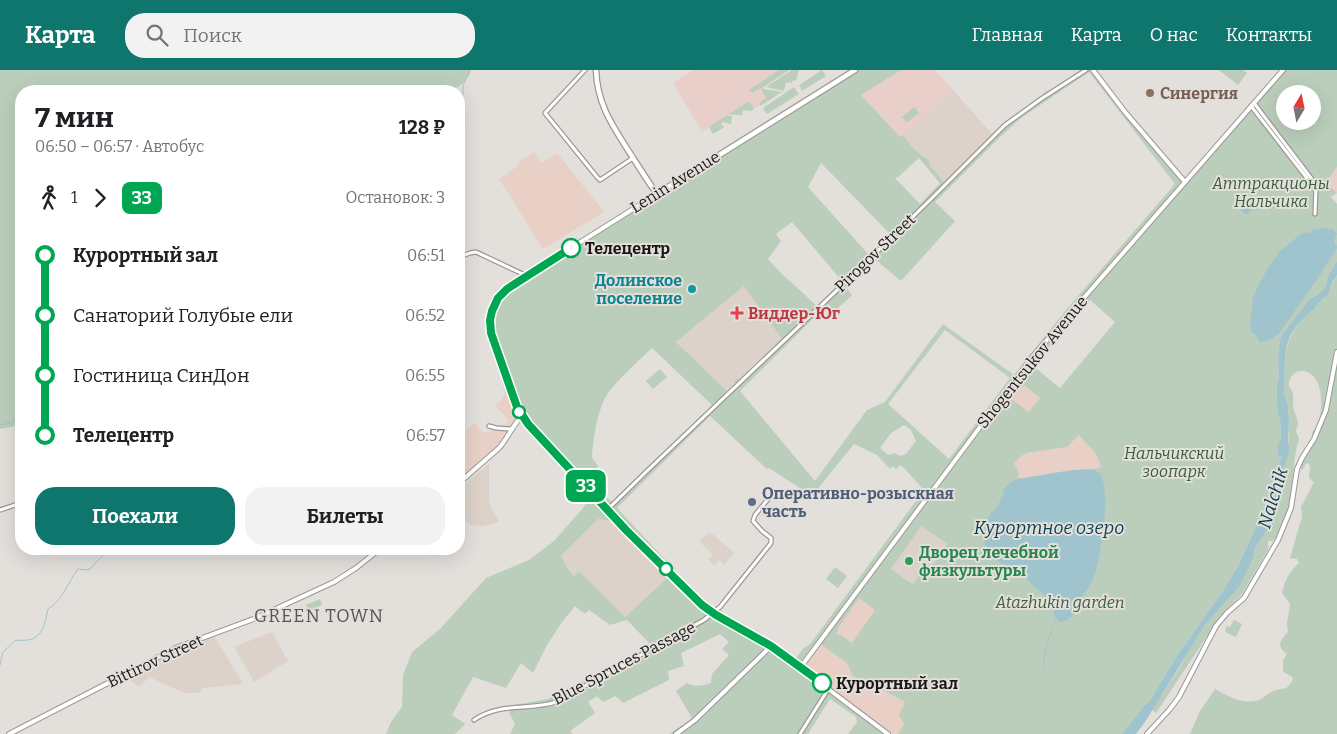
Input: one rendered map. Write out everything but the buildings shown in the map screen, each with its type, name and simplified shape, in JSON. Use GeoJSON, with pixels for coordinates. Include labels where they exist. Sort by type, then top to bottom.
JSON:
{"type":"FeatureCollection","features":[{"type":"Feature","properties":{"kind":"main road"},"geometry":{"type":"LineString","coordinates":[[596,70],[602,106],[618,135],[657,194]]}},
{"type":"Feature","properties":{"kind":"main road","name":"Lenin Avenue"},"geometry":{"type":"LineString","coordinates":[[657,194],[855,70]]}},
{"type":"Feature","properties":{"kind":"street"},"geometry":{"type":"LineString","coordinates":[[585,70],[545,113],[600,180],[634,158]]}},
{"type":"Feature","properties":{"kind":"street","name":"Pirogov Street"},"geometry":{"type":"LineString","coordinates":[[608,509],[853,275],[1006,125],[1041,99],[1086,70]]}},
{"type":"Feature","properties":{"kind":"street"},"geometry":{"type":"LineString","coordinates":[[1093,70],[1128,115],[1185,182]]}},
{"type":"Feature","properties":{"kind":"street","name":"Shogentsukov Avenue"},"geometry":{"type":"LineString","coordinates":[[800,668],[1033,356],[1282,70]]}},
{"type":"Feature","properties":{"kind":"street"},"geometry":{"type":"LineString","coordinates":[[1252,104],[1314,182],[1315,214]]}},
{"type":"Feature","properties":{"kind":"street","name":"Lenin Avenue"},"geometry":{"type":"LineString","coordinates":[[522,416],[514,400],[491,333],[491,314],[498,298],[507,289],[657,194]]}},
{"type":"Feature","properties":{"kind":"street"},"geometry":{"type":"LineString","coordinates":[[465,255],[476,252],[527,276]]}},
{"type":"Feature","properties":{"kind":"street"},"geometry":{"type":"LineString","coordinates":[[1147,734],[1179,697],[1216,626],[1241,601],[1278,540],[1291,508],[1299,465],[1314,439],[1324,414],[1337,352]]}},
{"type":"Feature","properties":{"kind":"street"},"geometry":{"type":"LineString","coordinates":[[465,478],[500,448],[511,429],[522,416],[540,438],[702,605],[771,646],[888,734]]}},
{"type":"Feature","properties":{"kind":"street"},"geometry":{"type":"LineString","coordinates":[[489,426],[511,429]]}},
{"type":"Feature","properties":{"kind":"street","name":"Blue Spruces Passage"},"geometry":{"type":"LineString","coordinates":[[474,720],[497,709],[556,702],[704,620],[720,607],[771,543],[771,538],[753,520],[769,498]]}},
{"type":"Feature","properties":{"kind":"street"},"geometry":{"type":"LineString","coordinates":[[0,510],[15,505]]}},
{"type":"Feature","properties":{"kind":"street","name":"Bittirov Street"},"geometry":{"type":"LineString","coordinates":[[9,734],[178,647],[256,618],[334,582],[372,555]]}},
{"type":"Feature","properties":{"kind":"street"},"geometry":{"type":"LineString","coordinates":[[676,734],[695,720],[771,646]]}},
{"type":"Feature","properties":{"kind":"street"},"geometry":{"type":"LineString","coordinates":[[800,734],[829,688]]}},
{"type":"Feature","properties":{"kind":"shaded area"},"geometry":{"type":"Polygon","coordinates":[[[693,70],[787,70],[760,87],[766,98],[760,105],[754,109],[748,102],[702,132],[673,83],[693,70]]]}},
{"type":"Feature","properties":{"kind":"shaded area"},"geometry":{"type":"Polygon","coordinates":[[[901,70],[935,70],[953,90],[900,138],[861,95],[901,70]]]}},
{"type":"Feature","properties":{"kind":"shaded area"},"geometry":{"type":"Polygon","coordinates":[[[953,90],[992,134],[944,182],[930,166],[928,159],[921,156],[909,145],[903,135],[953,90]]]}},
{"type":"Feature","properties":{"kind":"shaded area"},"geometry":{"type":"Polygon","coordinates":[[[534,152],[542,163],[557,153],[604,212],[543,249],[499,179],[518,166],[517,163],[534,152]]]}},
{"type":"Feature","properties":{"kind":"shaded area"},"geometry":{"type":"Polygon","coordinates":[[[1337,167],[1337,193],[1328,185],[1329,178],[1337,167]]]}},
{"type":"Feature","properties":{"kind":"shaded area","name":"Виддер-Юг"},"geometry":{"type":"Polygon","coordinates":[[[744,286],[783,339],[741,380],[738,378],[734,381],[736,384],[727,391],[676,342],[744,286]]]}},
{"type":"Feature","properties":{"kind":"shaded area"},"geometry":{"type":"Polygon","coordinates":[[[508,383],[522,416],[504,442],[465,478],[465,431],[474,423],[484,433],[494,430],[496,426],[505,425],[509,421],[495,405],[501,401],[505,393],[503,384],[508,383]]]}},
{"type":"Feature","properties":{"kind":"shaded area"},"geometry":{"type":"Polygon","coordinates":[[[1024,385],[1040,398],[1029,413],[1010,399],[1020,386],[1024,385]]]}},
{"type":"Feature","properties":{"kind":"shaded area"},"geometry":{"type":"Polygon","coordinates":[[[1079,435],[1095,451],[1101,467],[1093,470],[1069,471],[1017,479],[1013,463],[1021,456],[1027,453],[1067,447],[1079,435]]]}},
{"type":"Feature","properties":{"kind":"shaded area"},"geometry":{"type":"Polygon","coordinates":[[[489,464],[489,501],[499,521],[483,526],[465,522],[465,484],[489,464]]]}},
{"type":"Feature","properties":{"kind":"shaded area"},"geometry":{"type":"Polygon","coordinates":[[[598,519],[610,521],[667,578],[625,617],[579,571],[575,576],[567,568],[561,556],[598,519]]]}},
{"type":"Feature","properties":{"kind":"shaded area"},"geometry":{"type":"Polygon","coordinates":[[[921,526],[947,544],[930,569],[926,567],[914,584],[891,569],[921,526]]]}},
{"type":"Feature","properties":{"kind":"shaded area"},"geometry":{"type":"Polygon","coordinates":[[[710,532],[734,553],[724,565],[719,560],[714,566],[709,560],[713,555],[699,541],[710,532]]]}},
{"type":"Feature","properties":{"kind":"shaded area"},"geometry":{"type":"Polygon","coordinates":[[[859,598],[876,610],[852,643],[841,634],[839,636],[836,634],[838,628],[859,598]]]}},
{"type":"Feature","properties":{"kind":"shaded area"},"geometry":{"type":"Polygon","coordinates":[[[272,632],[288,661],[254,682],[234,647],[272,632]]]}},
{"type":"Feature","properties":{"kind":"shaded area"},"geometry":{"type":"Polygon","coordinates":[[[213,634],[243,684],[202,688],[199,693],[184,693],[149,677],[139,687],[131,681],[126,673],[178,647],[213,634]]]}},
{"type":"Feature","properties":{"kind":"shaded area"},"geometry":{"type":"Polygon","coordinates":[[[819,643],[888,693],[905,702],[904,724],[898,734],[888,734],[800,668],[819,643]]]}},
{"type":"Feature","properties":{"kind":"green space"},"geometry":{"type":"Polygon","coordinates":[[[0,70],[470,71],[461,85],[15,85],[15,426],[0,429],[0,70]]]}},
{"type":"Feature","properties":{"kind":"green space"},"geometry":{"type":"Polygon","coordinates":[[[779,70],[789,70],[761,89],[752,93],[749,90],[779,70]]]}},
{"type":"Feature","properties":{"kind":"green space"},"geometry":{"type":"Polygon","coordinates":[[[792,70],[799,70],[796,81],[793,80],[792,83],[786,82],[784,91],[766,87],[792,70]]]}},
{"type":"Feature","properties":{"kind":"green space"},"geometry":{"type":"Polygon","coordinates":[[[822,70],[826,76],[802,91],[799,85],[822,70]]]}},
{"type":"Feature","properties":{"kind":"green space"},"geometry":{"type":"Polygon","coordinates":[[[855,70],[901,70],[861,95],[900,137],[903,135],[920,155],[928,159],[930,166],[944,182],[1006,121],[1045,92],[1081,70],[1093,70],[1185,181],[1283,70],[1337,70],[1337,167],[1329,178],[1328,185],[1337,193],[1331,197],[1337,204],[1337,261],[1329,274],[1325,288],[1309,300],[1281,336],[1277,405],[1281,438],[1277,445],[1282,457],[1277,467],[1272,492],[1239,564],[1224,589],[1175,659],[1149,702],[1122,734],[898,734],[904,724],[899,715],[905,702],[888,693],[874,682],[869,683],[853,676],[847,663],[819,643],[800,668],[888,734],[848,734],[857,722],[856,717],[830,699],[808,734],[669,734],[692,718],[676,691],[687,683],[699,686],[711,683],[712,674],[729,655],[722,649],[729,642],[720,634],[681,653],[684,666],[668,671],[669,680],[623,703],[615,696],[603,702],[597,696],[588,702],[595,713],[570,731],[572,734],[510,734],[515,724],[510,714],[509,706],[548,699],[652,646],[627,620],[610,625],[589,610],[585,614],[575,606],[547,645],[533,673],[521,663],[506,688],[473,677],[452,715],[465,724],[455,734],[386,734],[391,722],[402,707],[403,675],[412,652],[441,628],[486,578],[529,560],[554,541],[594,494],[522,416],[492,339],[491,318],[501,294],[855,70]],[[1089,72],[1021,118],[935,202],[955,221],[901,281],[876,260],[847,289],[852,295],[835,311],[828,304],[740,391],[815,481],[867,410],[885,402],[943,324],[1014,375],[1066,310],[1175,184],[1089,72]],[[919,158],[896,177],[920,204],[940,183],[919,158]],[[821,163],[808,187],[869,255],[890,234],[821,163]],[[792,222],[776,234],[781,241],[768,259],[817,306],[842,281],[792,222]],[[744,286],[676,342],[727,391],[736,384],[734,381],[738,378],[741,380],[782,339],[744,286]],[[1090,300],[1033,366],[1060,388],[1115,322],[1090,300]],[[945,330],[888,404],[949,459],[1010,378],[945,330]],[[652,348],[613,387],[604,400],[599,414],[592,458],[598,466],[589,482],[612,502],[712,405],[652,348]],[[1024,385],[1022,388],[1020,386],[1011,399],[1029,412],[1040,398],[1024,385]],[[710,416],[617,508],[671,566],[667,570],[707,609],[793,662],[803,649],[811,643],[924,490],[901,465],[896,469],[893,466],[890,469],[877,455],[854,444],[812,496],[769,468],[767,469],[710,416]],[[904,425],[891,433],[880,448],[888,455],[895,453],[900,456],[906,454],[916,441],[911,430],[904,425]],[[1079,435],[1067,447],[1027,453],[1014,463],[1019,473],[1017,478],[1101,467],[1094,452],[1079,435]],[[598,519],[561,556],[567,568],[574,576],[579,571],[625,617],[667,578],[610,521],[598,519]],[[921,526],[891,569],[913,584],[926,566],[930,569],[947,544],[921,526]],[[859,598],[838,628],[836,633],[839,636],[840,634],[852,643],[875,610],[859,598]]]}},
{"type":"Feature","properties":{"kind":"green space"},"geometry":{"type":"Polygon","coordinates":[[[1219,70],[1243,70],[1247,73],[1238,85],[1219,70]]]}},
{"type":"Feature","properties":{"kind":"green space"},"geometry":{"type":"Polygon","coordinates":[[[794,87],[799,94],[767,114],[763,108],[794,87]]]}},
{"type":"Feature","properties":{"kind":"green space"},"geometry":{"type":"Polygon","coordinates":[[[764,88],[782,92],[760,106],[759,103],[766,98],[761,90],[764,88]]]}},
{"type":"Feature","properties":{"kind":"green space"},"geometry":{"type":"Polygon","coordinates":[[[750,102],[754,109],[751,111],[743,110],[741,117],[741,115],[729,114],[750,102]]]}},
{"type":"Feature","properties":{"kind":"green space"},"geometry":{"type":"Polygon","coordinates":[[[914,107],[919,113],[907,123],[902,117],[914,107]]]}},
{"type":"Feature","properties":{"kind":"green space"},"geometry":{"type":"Polygon","coordinates":[[[727,115],[732,116],[731,124],[722,122],[723,128],[713,134],[710,126],[727,115]]]}},
{"type":"Feature","properties":{"kind":"green space"},"geometry":{"type":"Polygon","coordinates":[[[1337,275],[1337,734],[1190,734],[1200,711],[1215,689],[1237,700],[1249,702],[1261,699],[1272,692],[1287,687],[1293,679],[1283,672],[1283,660],[1287,654],[1281,648],[1280,643],[1288,632],[1287,623],[1290,604],[1282,593],[1288,577],[1299,563],[1297,559],[1290,558],[1302,516],[1301,507],[1314,482],[1309,478],[1309,463],[1305,464],[1301,470],[1301,466],[1315,441],[1312,433],[1317,429],[1321,409],[1321,395],[1317,382],[1310,374],[1302,371],[1292,376],[1289,384],[1293,394],[1293,406],[1298,423],[1296,432],[1299,439],[1295,455],[1290,503],[1277,537],[1272,541],[1268,541],[1268,550],[1242,594],[1221,615],[1156,713],[1152,710],[1205,625],[1240,586],[1253,559],[1255,548],[1269,527],[1280,498],[1283,469],[1289,454],[1288,405],[1284,393],[1286,349],[1296,326],[1327,293],[1337,275]]]}},
{"type":"Feature","properties":{"kind":"green space"},"geometry":{"type":"Polygon","coordinates":[[[660,369],[667,377],[653,389],[646,381],[660,369]]]}},
{"type":"Feature","properties":{"kind":"green space"},"geometry":{"type":"Polygon","coordinates":[[[835,567],[847,576],[838,588],[826,579],[835,567]]]}},
{"type":"Feature","properties":{"kind":"green space"},"geometry":{"type":"Polygon","coordinates":[[[320,599],[322,605],[309,611],[306,605],[320,599]]]}},
{"type":"Feature","properties":{"kind":"green space"},"geometry":{"type":"Polygon","coordinates":[[[1234,620],[1242,624],[1236,637],[1225,632],[1227,626],[1230,627],[1234,620]]]}},
{"type":"Feature","properties":{"kind":"water"},"geometry":{"type":"Polygon","coordinates":[[[1246,200],[1254,207],[1246,215],[1239,208],[1246,200]]]}},
{"type":"Feature","properties":{"kind":"water"},"geometry":{"type":"Polygon","coordinates":[[[1325,228],[1332,229],[1337,234],[1334,241],[1337,248],[1280,332],[1270,340],[1259,342],[1256,335],[1252,333],[1250,326],[1253,297],[1268,268],[1280,251],[1301,234],[1325,228]]]}},
{"type":"Feature","properties":{"kind":"water","name":"Nalchik"},"geometry":{"type":"Polygon","coordinates":[[[1337,261],[1337,275],[1328,295],[1296,326],[1286,348],[1284,393],[1289,416],[1289,454],[1283,469],[1280,498],[1269,527],[1255,548],[1253,559],[1240,586],[1205,625],[1145,722],[1136,734],[1122,734],[1149,702],[1175,659],[1224,589],[1239,564],[1272,492],[1277,467],[1282,457],[1278,456],[1277,445],[1281,438],[1277,405],[1277,384],[1281,336],[1309,300],[1325,288],[1329,274],[1337,261]]]}},
{"type":"Feature","properties":{"kind":"water","name":"Курортное озеро"},"geometry":{"type":"Polygon","coordinates":[[[1090,469],[1099,473],[1103,481],[1105,493],[1104,526],[1092,582],[1077,604],[1071,617],[1059,622],[1055,616],[1052,604],[1044,595],[1024,577],[993,558],[984,543],[986,543],[984,541],[986,540],[985,529],[992,511],[1001,500],[1004,493],[1002,492],[1010,483],[1017,479],[1090,469]]]}},
{"type":"Feature","properties":{"kind":"waterway"},"geometry":{"type":"LineString","coordinates":[[463,85],[470,72],[469,70]]}},
{"type":"Feature","properties":{"kind":"waterway"},"geometry":{"type":"LineString","coordinates":[[0,425],[15,419]]}},
{"type":"Feature","properties":{"kind":"waterway"},"geometry":{"type":"LineString","coordinates":[[0,665],[3,652],[16,640],[31,639],[40,633],[45,623],[48,609],[58,601],[78,569],[90,569],[103,555]]}},
{"type":"Feature","properties":{"kind":"waterway"},"geometry":{"type":"LineString","coordinates":[[1044,666],[1045,650],[1056,618]]}},
{"type":"Feature","properties":{"kind":"bus line","name":"33"},"geometry":{"type":"LineString","coordinates":[[571,248],[507,289],[498,298],[492,311],[490,324],[492,339],[519,411],[540,438],[626,530],[702,605],[771,646],[822,683]]}},
{"type":"Feature","properties":{"kind":"place","name":"Синергия"},"geometry":{"type":"Point","coordinates":[1150,93]}},
{"type":"Feature","properties":{"kind":"place","name":"Телецентр"},"geometry":{"type":"Point","coordinates":[571,248]}},
{"type":"Feature","properties":{"kind":"place","name":"Долинское поселение"},"geometry":{"type":"Point","coordinates":[692,289]}},
{"type":"Feature","properties":{"kind":"place","name":"Виддер-Юг"},"geometry":{"type":"Point","coordinates":[737,313]}},
{"type":"Feature","properties":{"kind":"place","name":"Оперативно-розыскная часть"},"geometry":{"type":"Point","coordinates":[752,502]}},
{"type":"Feature","properties":{"kind":"place","name":"Дворец лечебной физкультуры"},"geometry":{"type":"Point","coordinates":[909,561]}},
{"type":"Feature","properties":{"kind":"place","name":"Курортный зал"},"geometry":{"type":"Point","coordinates":[822,683]}},
{"type":"Feature","properties":{"kind":"district","name":"GREEN TOWN"},"geometry":{"type":"Point","coordinates":[319,616]}},
{"type":"Feature","properties":{"kind":"park label","name":"Аттракционы Нальчика"},"geometry":{"type":"Point","coordinates":[1271,192]}},
{"type":"Feature","properties":{"kind":"park label","name":"Нальчикский зоопарк"},"geometry":{"type":"Point","coordinates":[1174,462]}},
{"type":"Feature","properties":{"kind":"park label","name":"Atazhukin garden"},"geometry":{"type":"Point","coordinates":[1060,602]}}]}
